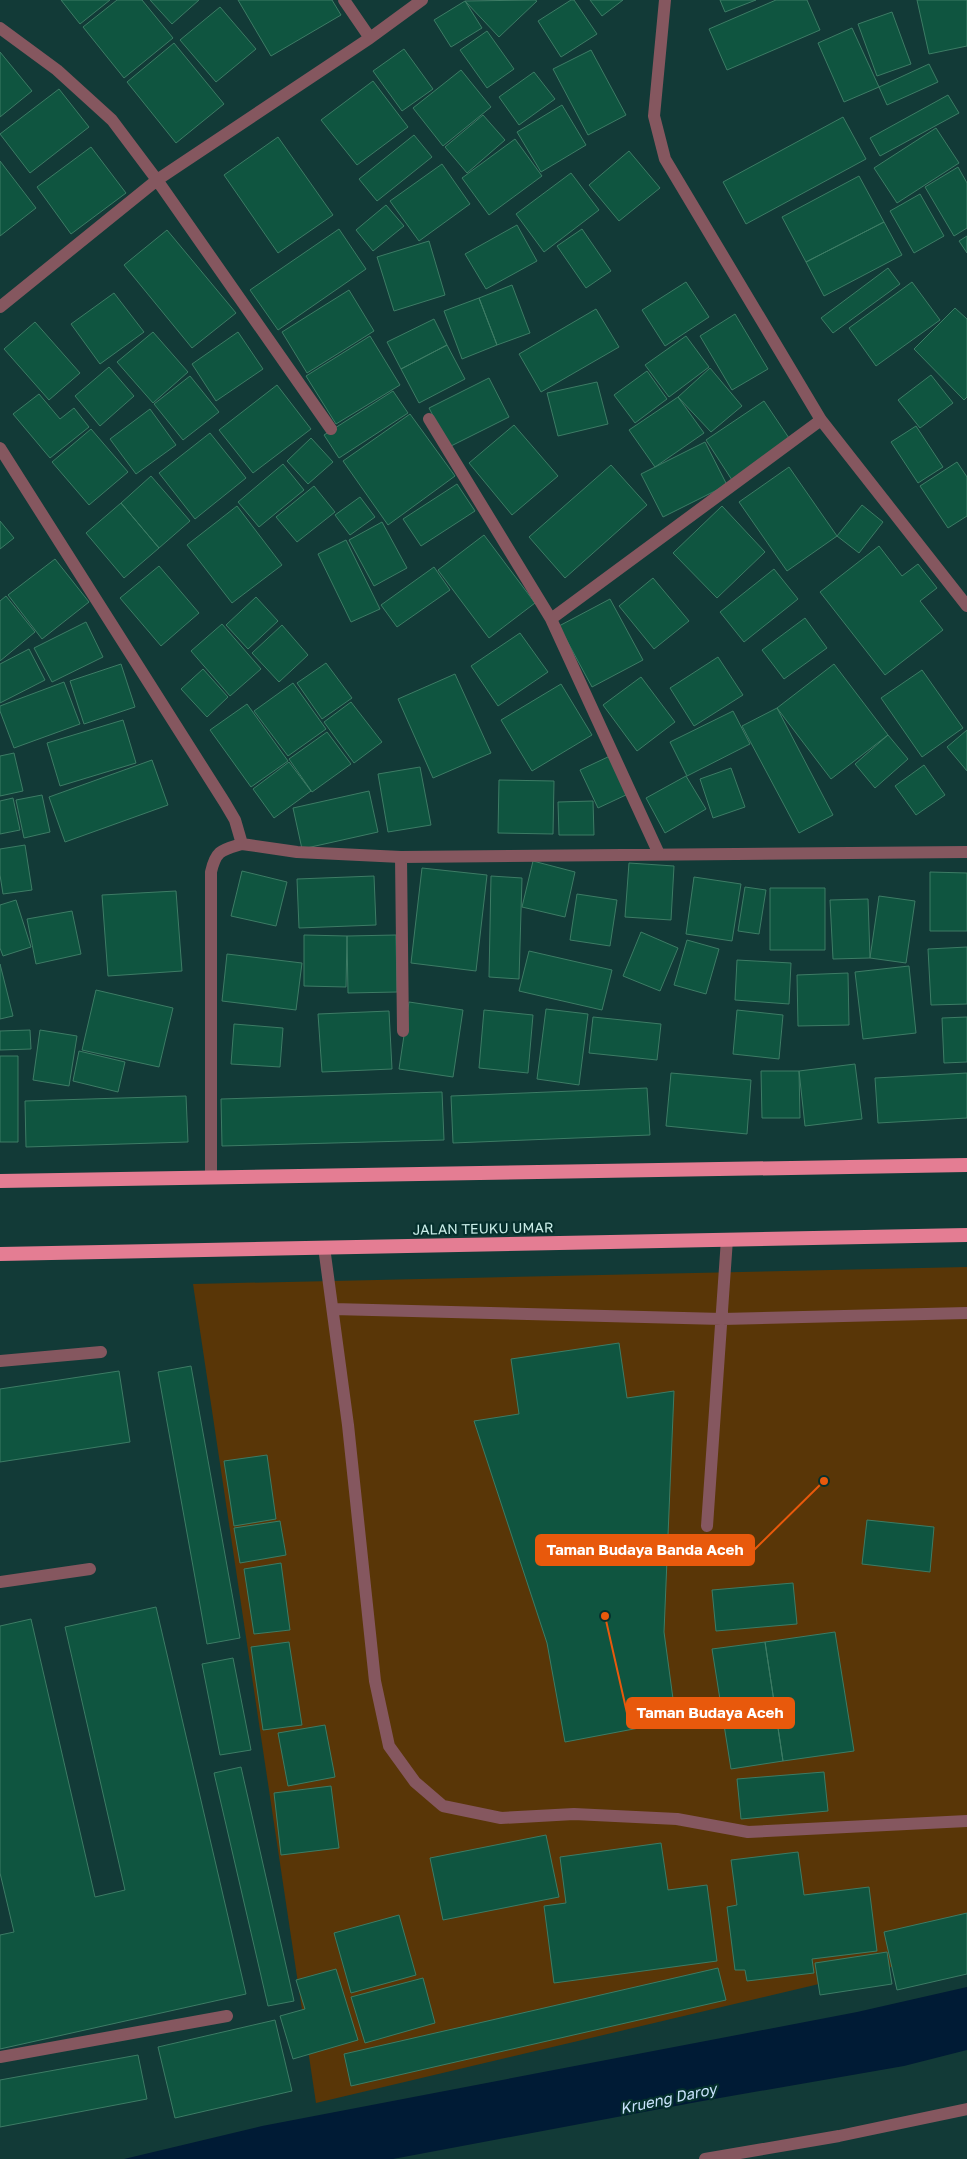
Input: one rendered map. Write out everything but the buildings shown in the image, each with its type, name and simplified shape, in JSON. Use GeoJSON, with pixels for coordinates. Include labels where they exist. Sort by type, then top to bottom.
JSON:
{"type":"FeatureCollection","features":[{"type":"Feature","properties":{"kind":"highway"},"geometry":{"type":"LineString","coordinates":[[0,1181],[967,1165]]}},
{"type":"Feature","properties":{"kind":"highway","name":"JALAN TEUKU UMAR"},"geometry":{"type":"LineString","coordinates":[[0,1254],[967,1235]]}},
{"type":"Feature","properties":{"kind":"street"},"geometry":{"type":"LineString","coordinates":[[344,0],[370,38]]}},
{"type":"Feature","properties":{"kind":"street"},"geometry":{"type":"LineString","coordinates":[[0,307],[157,180],[370,38],[422,0]]}},
{"type":"Feature","properties":{"kind":"street"},"geometry":{"type":"LineString","coordinates":[[665,0],[654,116],[665,160],[822,420],[967,606]]}},
{"type":"Feature","properties":{"kind":"street"},"geometry":{"type":"LineString","coordinates":[[0,28],[57,70],[112,120],[157,180],[330,429]]}},
{"type":"Feature","properties":{"kind":"street"},"geometry":{"type":"LineString","coordinates":[[429,419],[551,619],[658,854]]}},
{"type":"Feature","properties":{"kind":"street"},"geometry":{"type":"LineString","coordinates":[[551,619],[822,420]]}},
{"type":"Feature","properties":{"kind":"street"},"geometry":{"type":"LineString","coordinates":[[0,448],[225,803],[235,820],[242,844]]}},
{"type":"Feature","properties":{"kind":"street"},"geometry":{"type":"LineString","coordinates":[[211,1178],[211,872],[214,859],[221,850],[242,844],[297,852],[401,856],[967,852]]}},
{"type":"Feature","properties":{"kind":"street"},"geometry":{"type":"LineString","coordinates":[[401,856],[403,1031]]}},
{"type":"Feature","properties":{"kind":"street"},"geometry":{"type":"LineString","coordinates":[[707,1526],[727,1239]]}},
{"type":"Feature","properties":{"kind":"street"},"geometry":{"type":"LineString","coordinates":[[324,1247],[348,1425],[375,1681],[389,1746],[415,1782],[443,1806],[500,1818],[574,1814],[677,1819],[748,1832],[967,1821]]}},
{"type":"Feature","properties":{"kind":"street"},"geometry":{"type":"LineString","coordinates":[[333,1309],[722,1319],[967,1313]]}},
{"type":"Feature","properties":{"kind":"street"},"geometry":{"type":"LineString","coordinates":[[0,1361],[101,1352]]}},
{"type":"Feature","properties":{"kind":"street"},"geometry":{"type":"LineString","coordinates":[[0,1582],[90,1569]]}},
{"type":"Feature","properties":{"kind":"street"},"geometry":{"type":"LineString","coordinates":[[0,2057],[227,2016]]}},
{"type":"Feature","properties":{"kind":"street"},"geometry":{"type":"LineString","coordinates":[[705,2159],[839,2136],[967,2109]]}},
{"type":"Feature","properties":{"kind":"shaded area"},"geometry":{"type":"Polygon","coordinates":[[[967,1267],[967,1949],[316,2103],[193,1284],[967,1267]]]}},
{"type":"Feature","properties":{"kind":"water","name":"Krueng Daroy"},"geometry":{"type":"Polygon","coordinates":[[[967,1987],[967,2050],[904,2066],[697,2102],[393,2159],[124,2159],[262,2126],[857,2012],[967,1987]]]}},
{"type":"Feature","properties":{"kind":"place","name":"Taman Budaya Banda Aceh"},"geometry":{"type":"Point","coordinates":[824,1481]}},
{"type":"Feature","properties":{"kind":"place","name":"Taman Budaya Aceh"},"geometry":{"type":"Point","coordinates":[605,1616]}}]}
